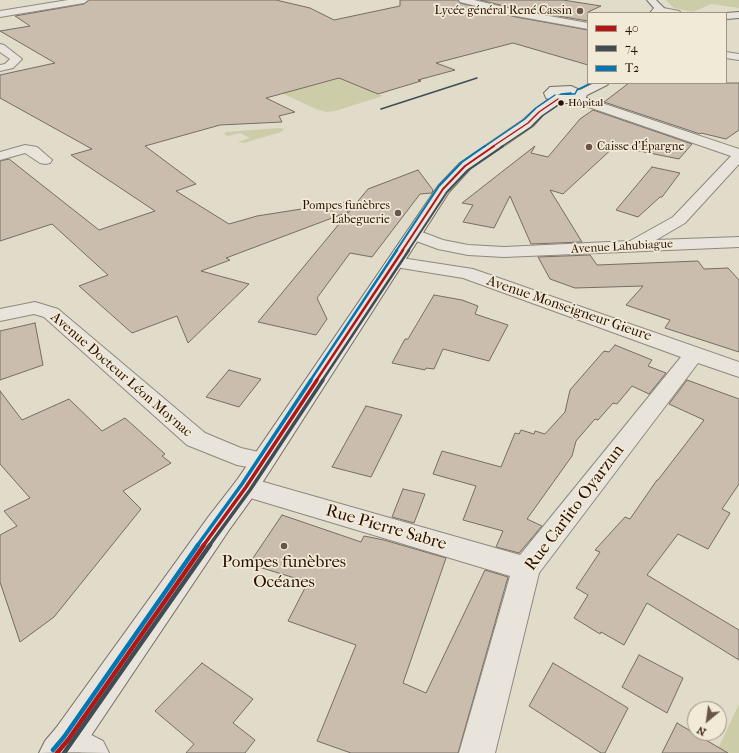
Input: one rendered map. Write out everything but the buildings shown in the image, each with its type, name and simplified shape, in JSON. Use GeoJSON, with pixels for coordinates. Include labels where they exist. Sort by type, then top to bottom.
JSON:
{"type":"FeatureCollection","features":[{"type":"Feature","properties":{"kind":"street"},"geometry":{"type":"LineString","coordinates":[[0,14],[84,0]]}},
{"type":"Feature","properties":{"kind":"street"},"geometry":{"type":"LineString","coordinates":[[462,0],[587,26]]}},
{"type":"Feature","properties":{"kind":"street"},"geometry":{"type":"LineString","coordinates":[[651,0],[658,8],[656,11],[666,12]]}},
{"type":"Feature","properties":{"kind":"street"},"geometry":{"type":"LineString","coordinates":[[727,16],[739,15]]}},
{"type":"Feature","properties":{"kind":"street"},"geometry":{"type":"LineString","coordinates":[[0,47],[17,59],[9,66],[0,68]]}},
{"type":"Feature","properties":{"kind":"street"},"geometry":{"type":"LineString","coordinates":[[727,55],[739,57]]}},
{"type":"Feature","properties":{"kind":"street"},"geometry":{"type":"LineString","coordinates":[[72,749],[219,523],[246,487],[443,189],[465,166],[528,123],[539,112],[562,94],[587,81]]}},
{"type":"Feature","properties":{"kind":"street"},"geometry":{"type":"LineString","coordinates":[[562,94],[570,100],[601,84]]}},
{"type":"Feature","properties":{"kind":"street"},"geometry":{"type":"LineString","coordinates":[[579,96],[739,155],[679,220],[633,247]]}},
{"type":"Feature","properties":{"kind":"street"},"geometry":{"type":"LineString","coordinates":[[0,156],[25,149],[32,150],[45,160]]}},
{"type":"Feature","properties":{"kind":"street"},"geometry":{"type":"LineString","coordinates":[[679,220],[680,229],[684,234],[701,243]]}},
{"type":"Feature","properties":{"kind":"street","name":"Avenue Lahubiague"},"geometry":{"type":"LineString","coordinates":[[414,234],[438,244],[468,250],[504,252]]}},
{"type":"Feature","properties":{"kind":"street","name":"Avenue Lahubiague"},"geometry":{"type":"LineString","coordinates":[[395,262],[430,260],[504,252],[739,242]]}},
{"type":"Feature","properties":{"kind":"street","name":"Avenue Monseigneur Gieure"},"geometry":{"type":"LineString","coordinates":[[395,262],[467,273],[739,370]]}},
{"type":"Feature","properties":{"kind":"street","name":"Avenue Docteur Léon Moynac"},"geometry":{"type":"LineString","coordinates":[[0,314],[35,308],[51,313],[196,439],[237,456],[263,461]]}},
{"type":"Feature","properties":{"kind":"street","name":"Rue Carlito Oyarzun"},"geometry":{"type":"LineString","coordinates":[[477,753],[526,569],[694,353]]}},
{"type":"Feature","properties":{"kind":"street","name":"Rue Pierre Sabre"},"geometry":{"type":"LineString","coordinates":[[246,487],[526,569]]}},
{"type":"Feature","properties":{"kind":"green space"},"geometry":{"type":"Polygon","coordinates":[[[666,0],[739,0],[739,8],[711,4],[693,12],[674,8],[666,0]]]}},
{"type":"Feature","properties":{"kind":"green space"},"geometry":{"type":"Polygon","coordinates":[[[340,78],[383,96],[335,111],[326,112],[316,109],[264,85],[283,80],[302,88],[340,78]]]}},
{"type":"Feature","properties":{"kind":"green space"},"geometry":{"type":"Polygon","coordinates":[[[279,128],[284,129],[281,132],[244,143],[238,142],[250,138],[240,133],[228,136],[224,134],[226,132],[279,128]]]}},
{"type":"Feature","properties":{"kind":"green space"},"geometry":{"type":"Polygon","coordinates":[[[739,704],[739,753],[716,753],[722,741],[727,741],[727,730],[739,704]]]}},
{"type":"Feature","properties":{"kind":"transit line","name":"74"},"geometry":{"type":"LineString","coordinates":[[381,109],[477,78]]}},
{"type":"Feature","properties":{"kind":"transit line","name":"T2"},"geometry":{"type":"LineString","coordinates":[[571,93],[561,94],[575,94],[577,90],[589,84]]}},
{"type":"Feature","properties":{"kind":"transit line","name":"T2"},"geometry":{"type":"LineString","coordinates":[[53,750],[64,737],[215,520],[242,484],[439,186],[462,162],[525,119],[536,108],[555,95]]}},
{"type":"Feature","properties":{"kind":"transit line","name":"40"},"geometry":{"type":"LineString","coordinates":[[57,753],[68,740],[219,523],[246,487],[443,189],[465,166],[528,123],[539,112],[558,99]]}},
{"type":"Feature","properties":{"kind":"transit line","name":"74"},"geometry":{"type":"LineString","coordinates":[[64,753],[223,526],[250,490],[447,192],[468,170],[531,127],[542,116],[561,103]]}},
{"type":"Feature","properties":{"kind":"place","name":"Lycée général René Cassin"},"geometry":{"type":"Point","coordinates":[580,11]}},
{"type":"Feature","properties":{"kind":"place","name":"Hôpital"},"geometry":{"type":"Point","coordinates":[561,103]}},
{"type":"Feature","properties":{"kind":"place","name":"Caisse d'Épargne"},"geometry":{"type":"Point","coordinates":[589,147]}},
{"type":"Feature","properties":{"kind":"place","name":"Pompes funèbres Labeguerie"},"geometry":{"type":"Point","coordinates":[398,213]}},
{"type":"Feature","properties":{"kind":"place","name":"Pompes funèbres Océanes"},"geometry":{"type":"Point","coordinates":[284,546]}}]}
